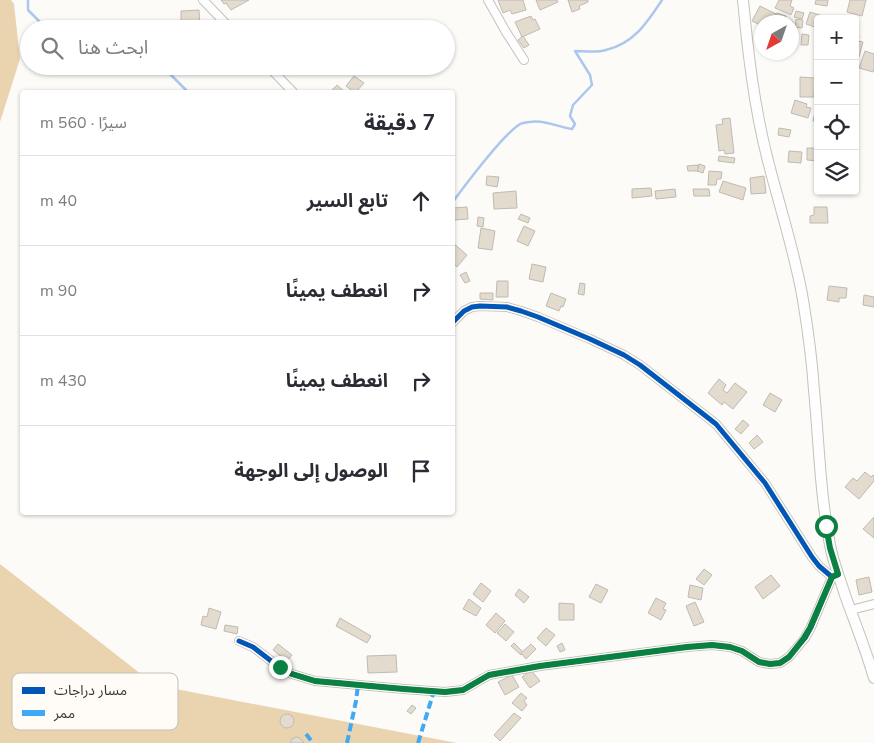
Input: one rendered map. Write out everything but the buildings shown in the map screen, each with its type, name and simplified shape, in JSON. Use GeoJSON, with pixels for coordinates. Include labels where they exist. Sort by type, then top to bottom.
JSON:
{"type":"FeatureCollection","features":[{"type":"Feature","properties":{"kind":"main road"},"geometry":{"type":"LineString","coordinates":[[743,0],[756,109],[767,159],[793,253],[803,300],[814,391],[826,526],[835,576],[851,610],[874,678]]}},
{"type":"Feature","properties":{"kind":"street"},"geometry":{"type":"LineString","coordinates":[[204,0],[223,20]]}},
{"type":"Feature","properties":{"kind":"street"},"geometry":{"type":"LineString","coordinates":[[488,0],[524,60]]}},
{"type":"Feature","properties":{"kind":"street"},"geometry":{"type":"LineString","coordinates":[[277,75],[291,90]]}},
{"type":"Feature","properties":{"kind":"street"},"geometry":{"type":"LineString","coordinates":[[239,641],[253,647],[292,674],[315,681],[445,692],[463,690],[489,675],[540,666],[687,647],[712,645],[730,647],[742,651],[759,662],[780,663],[789,657],[804,638],[835,576],[819,566],[765,482],[716,424],[640,365],[624,355],[538,317],[507,308],[480,306],[464,311],[455,320]]}},
{"type":"Feature","properties":{"kind":"street"},"geometry":{"type":"LineString","coordinates":[[851,610],[874,604]]}},
{"type":"Feature","properties":{"kind":"shaded area"},"geometry":{"type":"Polygon","coordinates":[[[0,0],[11,0],[14,4],[20,59],[0,122],[0,0]]]}},
{"type":"Feature","properties":{"kind":"shaded area"},"geometry":{"type":"Polygon","coordinates":[[[0,564],[140,673],[12,673],[12,730],[178,730],[178,689],[457,743],[0,743],[0,564]]]}},
{"type":"Feature","properties":{"kind":"waterway"},"geometry":{"type":"LineString","coordinates":[[28,0],[28,10],[38,20]]}},
{"type":"Feature","properties":{"kind":"waterway"},"geometry":{"type":"LineString","coordinates":[[455,199],[486,158],[516,127],[523,123],[536,121],[572,129],[575,124],[570,116],[573,105],[592,85],[590,75],[575,51],[594,52],[616,47],[639,31],[662,0]]}},
{"type":"Feature","properties":{"kind":"waterway"},"geometry":{"type":"LineString","coordinates":[[171,75],[186,90]]}},
{"type":"Feature","properties":{"kind":"marked path"},"geometry":{"type":"LineString","coordinates":[[347,743],[358,685]]}},
{"type":"Feature","properties":{"kind":"marked path"},"geometry":{"type":"LineString","coordinates":[[418,743],[434,691]]}},
{"type":"Feature","properties":{"kind":"marked path"},"geometry":{"type":"LineString","coordinates":[[306,734],[313,743]]}},
{"type":"Feature","properties":{"kind":"cycle path"},"geometry":{"type":"LineString","coordinates":[[455,320],[464,311],[472,307],[507,307],[538,317],[590,339],[640,365],[716,424],[765,483],[819,566],[832,577],[838,575]]}},
{"type":"Feature","properties":{"kind":"cycle path"},"geometry":{"type":"LineString","coordinates":[[239,641],[253,647],[279,667],[292,674],[315,681],[445,692],[463,690],[489,675],[540,666],[687,647],[712,645],[730,647],[742,651],[759,662],[780,663],[789,657],[805,638],[832,577]]}},
{"type":"Feature","properties":{"kind":"route"},"geometry":{"type":"LineString","coordinates":[[280,667],[292,674],[315,681],[445,692],[463,690],[489,675],[540,666],[687,647],[712,645],[730,647],[742,651],[759,662],[780,663],[789,657],[804,638],[832,577],[838,574],[826,526]]}}]}
